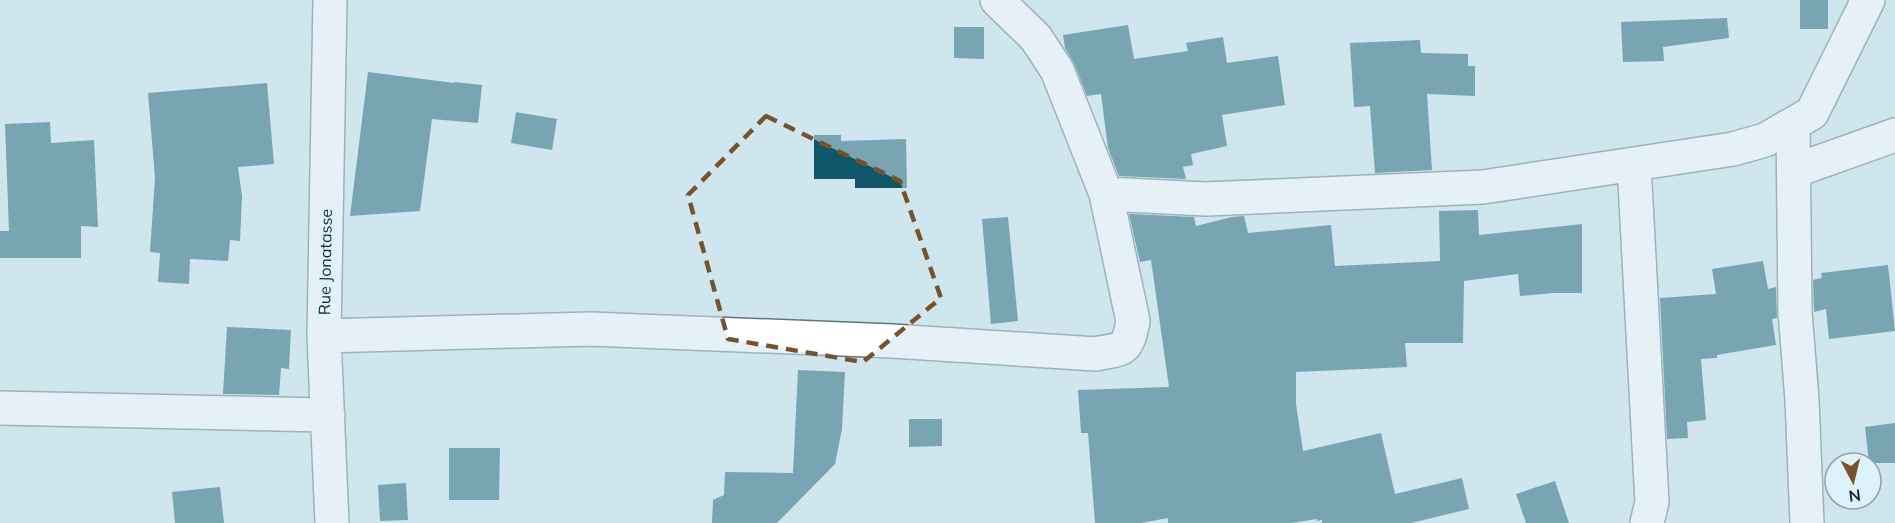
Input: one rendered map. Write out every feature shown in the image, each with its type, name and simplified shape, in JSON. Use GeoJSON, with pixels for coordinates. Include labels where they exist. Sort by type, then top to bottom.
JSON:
{"type":"FeatureCollection","features":[{"type":"Feature","properties":{"kind":"street","name":"Rue Jonatasse"},"geometry":{"type":"LineString","coordinates":[[330,0],[324,336],[332,523]]}},
{"type":"Feature","properties":{"kind":"street"},"geometry":{"type":"LineString","coordinates":[[324,336],[590,329],[892,341],[1096,354],[1123,348],[1129,340],[1133,321],[1106,194],[1057,70],[1036,38],[997,0]]}},
{"type":"Feature","properties":{"kind":"street"},"geometry":{"type":"LineString","coordinates":[[1106,194],[1206,199],[1483,187],[1733,149],[1765,140],[1812,113],[1868,0]]}},
{"type":"Feature","properties":{"kind":"street"},"geometry":{"type":"LineString","coordinates":[[1793,124],[1795,312],[1802,400],[1807,523]]}},
{"type":"Feature","properties":{"kind":"street"},"geometry":{"type":"LineString","coordinates":[[1794,171],[1895,135]]}},
{"type":"Feature","properties":{"kind":"street"},"geometry":{"type":"LineString","coordinates":[[1634,164],[1652,502],[1647,523]]}},
{"type":"Feature","properties":{"kind":"street"},"geometry":{"type":"LineString","coordinates":[[0,408],[328,415]]}},
{"type":"Feature","properties":{"kind":"highlighted area"},"geometry":{"type":"Polygon","coordinates":[[[766,116],[900,181],[941,298],[863,362],[728,339],[688,195],[766,116]]]}},
{"type":"Feature","properties":{"kind":"building"},"geometry":{"type":"Polygon","coordinates":[[[1800,0],[1828,0],[1828,29],[1800,29],[1800,0]]]}},
{"type":"Feature","properties":{"kind":"building"},"geometry":{"type":"Polygon","coordinates":[[[1727,18],[1729,38],[1663,47],[1664,61],[1623,62],[1621,22],[1727,18]]]}},
{"type":"Feature","properties":{"kind":"building"},"geometry":{"type":"Polygon","coordinates":[[[1128,25],[1134,59],[1188,51],[1186,43],[1223,37],[1227,63],[1278,56],[1285,105],[1222,115],[1227,146],[1191,154],[1193,165],[1183,167],[1186,179],[1119,176],[1108,148],[1101,94],[1087,96],[1074,63],[1065,48],[1063,35],[1128,25]]]}},
{"type":"Feature","properties":{"kind":"building"},"geometry":{"type":"Polygon","coordinates":[[[954,27],[984,27],[984,59],[954,58],[954,27]]]}},
{"type":"Feature","properties":{"kind":"building"},"geometry":{"type":"Polygon","coordinates":[[[1420,40],[1421,53],[1468,54],[1468,66],[1475,66],[1475,96],[1427,94],[1432,170],[1375,173],[1370,106],[1354,107],[1350,43],[1420,40]]]}},
{"type":"Feature","properties":{"kind":"building"},"geometry":{"type":"Polygon","coordinates":[[[368,72],[482,85],[478,123],[432,119],[420,211],[350,216],[368,72]]]}},
{"type":"Feature","properties":{"kind":"building"},"geometry":{"type":"Polygon","coordinates":[[[267,83],[274,164],[238,167],[242,196],[240,241],[230,240],[228,261],[190,259],[189,284],[158,282],[160,253],[150,252],[155,178],[148,93],[267,83]]]}},
{"type":"Feature","properties":{"kind":"building"},"geometry":{"type":"Polygon","coordinates":[[[516,112],[557,119],[552,150],[511,143],[516,112]]]}},
{"type":"Feature","properties":{"kind":"building"},"geometry":{"type":"Polygon","coordinates":[[[50,122],[51,143],[94,140],[98,227],[81,226],[81,258],[0,258],[0,231],[9,231],[5,124],[50,122]]]}},
{"type":"Feature","properties":{"kind":"building"},"geometry":{"type":"Polygon","coordinates":[[[814,135],[841,135],[841,141],[906,139],[907,188],[855,188],[855,179],[814,179],[814,135]]]}},
{"type":"Feature","properties":{"kind":"building"},"geometry":{"type":"Polygon","coordinates":[[[1478,210],[1479,235],[1582,224],[1582,293],[1520,296],[1518,274],[1464,281],[1463,343],[1405,343],[1407,367],[1296,372],[1296,404],[1303,451],[1381,433],[1395,494],[1462,478],[1469,509],[1411,523],[1322,523],[1322,520],[1317,521],[1317,519],[1291,523],[1168,523],[1168,518],[1141,523],[1095,523],[1088,433],[1081,433],[1078,390],[1169,387],[1151,260],[1140,262],[1129,214],[1194,217],[1196,226],[1244,216],[1248,233],[1331,225],[1335,266],[1440,261],[1439,211],[1478,210]]]}},
{"type":"Feature","properties":{"kind":"building"},"geometry":{"type":"Polygon","coordinates":[[[1008,217],[1018,321],[991,324],[982,219],[1008,217]]]}},
{"type":"Feature","properties":{"kind":"building"},"geometry":{"type":"Polygon","coordinates":[[[1763,261],[1768,289],[1776,287],[1777,318],[1772,319],[1776,345],[1717,355],[1717,358],[1701,359],[1706,420],[1687,422],[1688,438],[1667,439],[1660,298],[1716,294],[1712,269],[1763,261]]]}},
{"type":"Feature","properties":{"kind":"building"},"geometry":{"type":"Polygon","coordinates":[[[1888,265],[1895,331],[1829,339],[1826,309],[1814,312],[1813,280],[1822,278],[1821,273],[1888,265]]]}},
{"type":"Feature","properties":{"kind":"building"},"geometry":{"type":"Polygon","coordinates":[[[227,327],[291,330],[289,369],[281,368],[279,395],[223,394],[227,327]]]}},
{"type":"Feature","properties":{"kind":"building"},"geometry":{"type":"Polygon","coordinates":[[[798,370],[845,372],[842,429],[835,464],[777,523],[712,523],[713,500],[724,495],[725,472],[793,473],[798,370]]]}},
{"type":"Feature","properties":{"kind":"building"},"geometry":{"type":"Polygon","coordinates":[[[909,419],[942,419],[942,446],[909,447],[909,419]]]}},
{"type":"Feature","properties":{"kind":"building"},"geometry":{"type":"Polygon","coordinates":[[[1895,423],[1895,463],[1883,463],[1883,451],[1868,451],[1865,427],[1895,423]]]}},
{"type":"Feature","properties":{"kind":"building"},"geometry":{"type":"Polygon","coordinates":[[[449,448],[500,448],[499,500],[449,500],[449,448]]]}},
{"type":"Feature","properties":{"kind":"building"},"geometry":{"type":"Polygon","coordinates":[[[1555,481],[1569,523],[1526,523],[1516,494],[1555,481]]]}},
{"type":"Feature","properties":{"kind":"building"},"geometry":{"type":"Polygon","coordinates":[[[406,483],[408,520],[380,521],[378,485],[406,483]]]}},
{"type":"Feature","properties":{"kind":"building"},"geometry":{"type":"Polygon","coordinates":[[[220,487],[224,523],[175,523],[172,492],[220,487]]]}}]}
